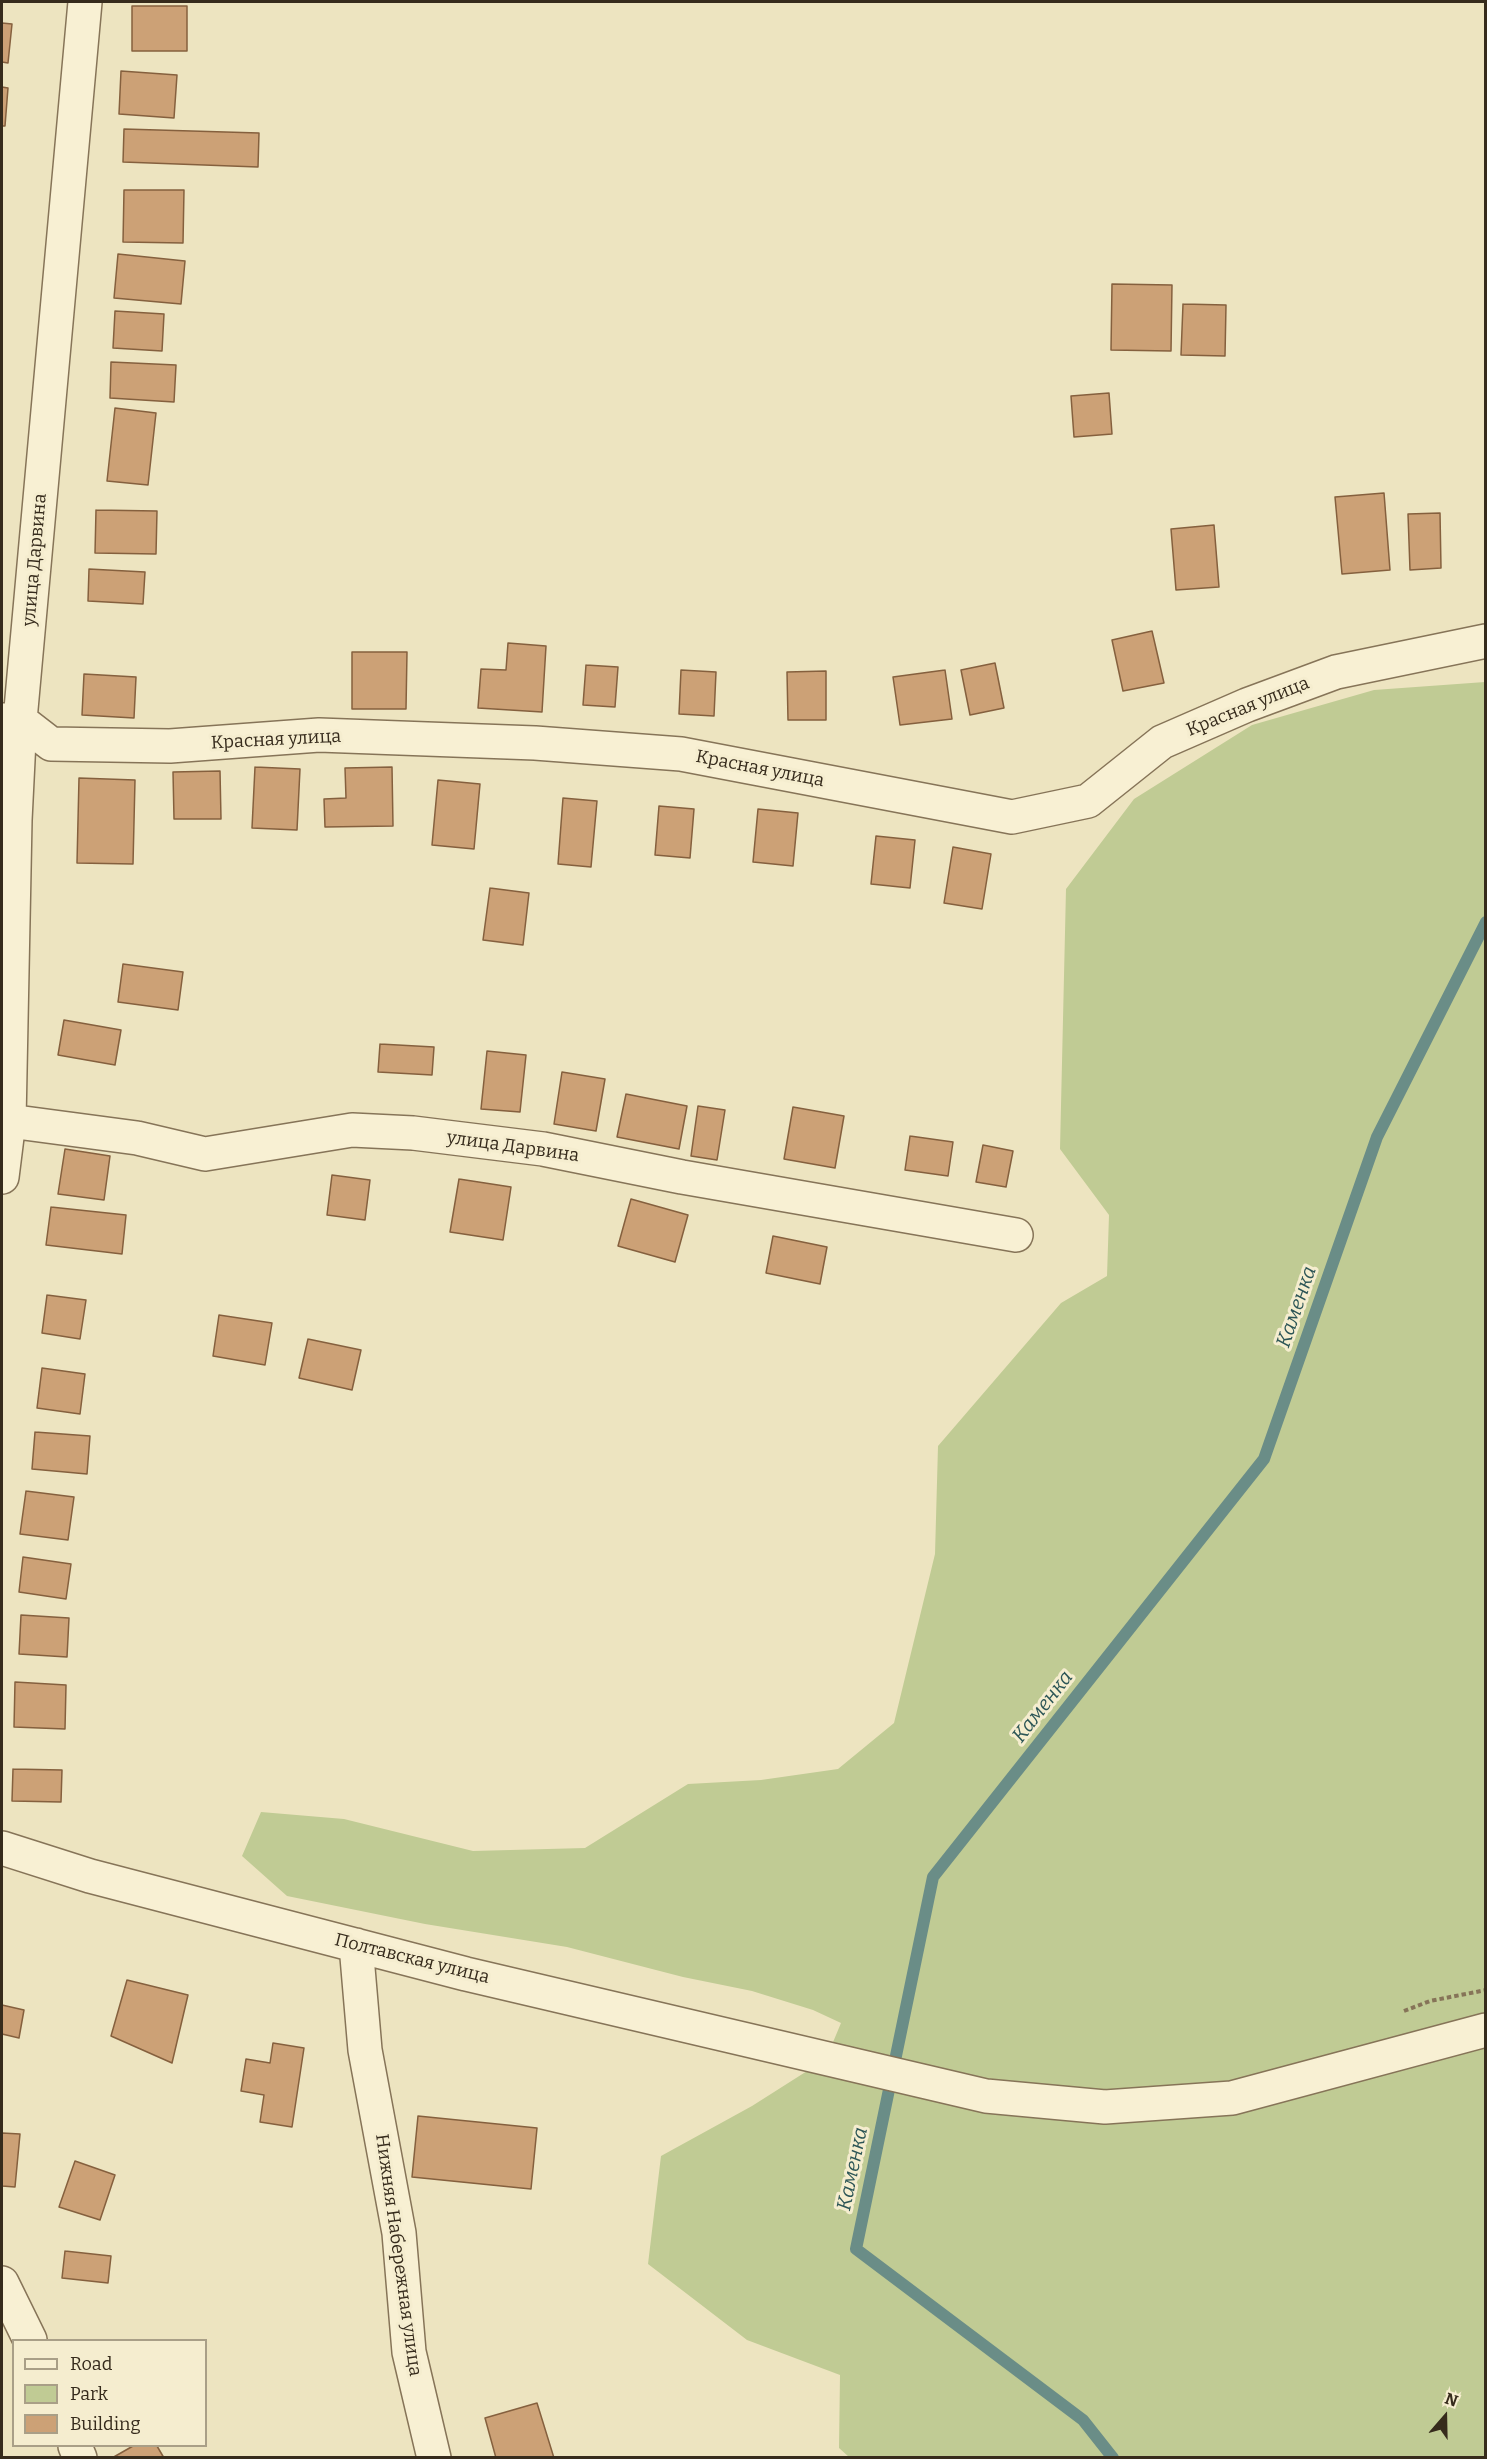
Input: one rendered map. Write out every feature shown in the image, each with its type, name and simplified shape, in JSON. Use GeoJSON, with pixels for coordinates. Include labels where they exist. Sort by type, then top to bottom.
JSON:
{"type":"FeatureCollection","features":[{"type":"Feature","properties":{"kind":"street","name":"улица Дарвина"},"geometry":{"type":"LineString","coordinates":[[2,1178],[9,1121],[15,820],[11,720],[84,2]]}},
{"type":"Feature","properties":{"kind":"street","name":"Красная улица"},"geometry":{"type":"LineString","coordinates":[[11,720],[51,744],[170,746],[319,735],[535,742],[681,754],[1012,817],[1088,801],[1162,742],[1247,705],[1336,672],[1485,641]]}},
{"type":"Feature","properties":{"kind":"street","name":"улица Дарвина"},"geometry":{"type":"LineString","coordinates":[[9,1121],[136,1138],[204,1154],[352,1130],[413,1133],[543,1149],[682,1177],[1016,1235]]}},
{"type":"Feature","properties":{"kind":"street","name":"Полтавская улица"},"geometry":{"type":"LineString","coordinates":[[2,1848],[90,1876],[466,1974],[987,2096],[1105,2107],[1232,2098],[1485,2030]]}},
{"type":"Feature","properties":{"kind":"street","name":"Нижняя Набережная улица"},"geometry":{"type":"LineString","coordinates":[[356,1945],[365,2050],[399,2233],[410,2352],[434,2457]]}},
{"type":"Feature","properties":{"kind":"street"},"geometry":{"type":"LineString","coordinates":[[2,2283],[30,2339]]}},
{"type":"Feature","properties":{"kind":"path"},"geometry":{"type":"LineString","coordinates":[[1397,2013],[1430,2001],[1485,1990]]}},
{"type":"Feature","properties":{"kind":"green space"},"geometry":{"type":"Polygon","coordinates":[[[1485,682],[1485,2457],[849,2457],[839,2448],[840,2375],[747,2340],[648,2264],[661,2156],[752,2106],[826,2059],[841,2023],[813,2010],[752,1991],[683,1977],[567,1947],[425,1924],[287,1896],[242,1856],[261,1812],[344,1819],[473,1851],[585,1848],[688,1784],[761,1780],[838,1769],[894,1723],[935,1554],[938,1446],[1061,1303],[1107,1276],[1109,1215],[1060,1149],[1066,889],[1134,799],[1252,725],[1374,690],[1485,682]]]}},
{"type":"Feature","properties":{"kind":"building"},"geometry":{"type":"Polygon","coordinates":[[[132,6],[187,6],[187,51],[132,51],[132,6]]]}},
{"type":"Feature","properties":{"kind":"building"},"geometry":{"type":"Polygon","coordinates":[[[2,23],[12,24],[8,63],[2,62],[2,23]]]}},
{"type":"Feature","properties":{"kind":"building"},"geometry":{"type":"Polygon","coordinates":[[[121,71],[177,75],[174,118],[119,114],[121,71]]]}},
{"type":"Feature","properties":{"kind":"building"},"geometry":{"type":"Polygon","coordinates":[[[2,87],[8,88],[5,126],[2,126],[2,87]]]}},
{"type":"Feature","properties":{"kind":"building"},"geometry":{"type":"Polygon","coordinates":[[[124,129],[259,133],[258,167],[123,162],[124,129]]]}},
{"type":"Feature","properties":{"kind":"building"},"geometry":{"type":"Polygon","coordinates":[[[124,190],[184,190],[183,243],[123,242],[124,190]]]}},
{"type":"Feature","properties":{"kind":"building"},"geometry":{"type":"Polygon","coordinates":[[[118,254],[185,261],[181,304],[114,298],[118,254]]]}},
{"type":"Feature","properties":{"kind":"building"},"geometry":{"type":"Polygon","coordinates":[[[1112,284],[1172,285],[1171,351],[1111,350],[1112,284]]]}},
{"type":"Feature","properties":{"kind":"building"},"geometry":{"type":"Polygon","coordinates":[[[1183,304],[1226,305],[1225,356],[1181,355],[1183,304]]]}},
{"type":"Feature","properties":{"kind":"building"},"geometry":{"type":"Polygon","coordinates":[[[115,311],[164,314],[162,351],[113,348],[115,311]]]}},
{"type":"Feature","properties":{"kind":"building"},"geometry":{"type":"Polygon","coordinates":[[[111,362],[176,365],[174,402],[110,398],[111,362]]]}},
{"type":"Feature","properties":{"kind":"building"},"geometry":{"type":"Polygon","coordinates":[[[1109,393],[1112,434],[1074,437],[1071,396],[1109,393]]]}},
{"type":"Feature","properties":{"kind":"building"},"geometry":{"type":"Polygon","coordinates":[[[115,408],[156,413],[148,485],[107,481],[115,408]]]}},
{"type":"Feature","properties":{"kind":"building"},"geometry":{"type":"Polygon","coordinates":[[[1384,493],[1390,570],[1342,574],[1335,497],[1384,493]]]}},
{"type":"Feature","properties":{"kind":"building"},"geometry":{"type":"Polygon","coordinates":[[[96,510],[157,511],[156,554],[95,553],[96,510]]]}},
{"type":"Feature","properties":{"kind":"building"},"geometry":{"type":"Polygon","coordinates":[[[1440,513],[1441,568],[1410,570],[1408,514],[1440,513]]]}},
{"type":"Feature","properties":{"kind":"building"},"geometry":{"type":"Polygon","coordinates":[[[1214,525],[1219,587],[1176,590],[1171,529],[1214,525]]]}},
{"type":"Feature","properties":{"kind":"building"},"geometry":{"type":"Polygon","coordinates":[[[89,569],[145,572],[143,604],[88,601],[89,569]]]}},
{"type":"Feature","properties":{"kind":"building"},"geometry":{"type":"Polygon","coordinates":[[[1152,631],[1164,683],[1123,691],[1112,640],[1152,631]]]}},
{"type":"Feature","properties":{"kind":"building"},"geometry":{"type":"Polygon","coordinates":[[[508,643],[546,646],[542,712],[478,708],[481,669],[506,670],[508,643]]]}},
{"type":"Feature","properties":{"kind":"building"},"geometry":{"type":"Polygon","coordinates":[[[352,652],[407,652],[406,709],[352,709],[352,652]]]}},
{"type":"Feature","properties":{"kind":"building"},"geometry":{"type":"Polygon","coordinates":[[[995,663],[1004,708],[970,715],[961,670],[995,663]]]}},
{"type":"Feature","properties":{"kind":"building"},"geometry":{"type":"Polygon","coordinates":[[[586,665],[618,667],[615,707],[583,705],[586,665]]]}},
{"type":"Feature","properties":{"kind":"building"},"geometry":{"type":"Polygon","coordinates":[[[681,670],[716,672],[714,716],[679,714],[681,670]]]}},
{"type":"Feature","properties":{"kind":"building"},"geometry":{"type":"Polygon","coordinates":[[[945,670],[952,719],[900,725],[893,677],[945,670]]]}},
{"type":"Feature","properties":{"kind":"building"},"geometry":{"type":"Polygon","coordinates":[[[826,671],[826,720],[788,720],[787,672],[826,671]]]}},
{"type":"Feature","properties":{"kind":"building"},"geometry":{"type":"Polygon","coordinates":[[[84,674],[136,677],[134,718],[82,715],[84,674]]]}},
{"type":"Feature","properties":{"kind":"building"},"geometry":{"type":"Polygon","coordinates":[[[255,767],[300,769],[297,830],[252,828],[255,767]]]}},
{"type":"Feature","properties":{"kind":"building"},"geometry":{"type":"Polygon","coordinates":[[[392,767],[393,826],[325,827],[324,799],[346,798],[345,768],[392,767]]]}},
{"type":"Feature","properties":{"kind":"building"},"geometry":{"type":"Polygon","coordinates":[[[220,771],[221,819],[174,819],[173,772],[220,771]]]}},
{"type":"Feature","properties":{"kind":"building"},"geometry":{"type":"Polygon","coordinates":[[[79,778],[135,780],[133,864],[77,863],[79,778]]]}},
{"type":"Feature","properties":{"kind":"building"},"geometry":{"type":"Polygon","coordinates":[[[438,780],[480,784],[474,849],[432,845],[438,780]]]}},
{"type":"Feature","properties":{"kind":"building"},"geometry":{"type":"Polygon","coordinates":[[[563,798],[597,801],[591,867],[558,864],[563,798]]]}},
{"type":"Feature","properties":{"kind":"building"},"geometry":{"type":"Polygon","coordinates":[[[659,806],[694,809],[690,858],[655,855],[659,806]]]}},
{"type":"Feature","properties":{"kind":"building"},"geometry":{"type":"Polygon","coordinates":[[[758,809],[798,813],[793,866],[753,862],[758,809]]]}},
{"type":"Feature","properties":{"kind":"building"},"geometry":{"type":"Polygon","coordinates":[[[876,836],[915,840],[910,888],[871,884],[876,836]]]}},
{"type":"Feature","properties":{"kind":"building"},"geometry":{"type":"Polygon","coordinates":[[[953,847],[991,854],[982,909],[944,903],[953,847]]]}},
{"type":"Feature","properties":{"kind":"building"},"geometry":{"type":"Polygon","coordinates":[[[490,888],[529,893],[523,945],[483,940],[490,888]]]}},
{"type":"Feature","properties":{"kind":"building"},"geometry":{"type":"Polygon","coordinates":[[[123,964],[183,972],[178,1010],[118,1002],[123,964]]]}},
{"type":"Feature","properties":{"kind":"building"},"geometry":{"type":"Polygon","coordinates":[[[64,1020],[121,1030],[115,1065],[58,1055],[64,1020]]]}},
{"type":"Feature","properties":{"kind":"building"},"geometry":{"type":"Polygon","coordinates":[[[380,1044],[434,1047],[432,1075],[378,1072],[380,1044]]]}},
{"type":"Feature","properties":{"kind":"building"},"geometry":{"type":"Polygon","coordinates":[[[487,1051],[526,1055],[520,1112],[481,1109],[487,1051]]]}},
{"type":"Feature","properties":{"kind":"building"},"geometry":{"type":"Polygon","coordinates":[[[562,1072],[605,1079],[596,1131],[554,1124],[562,1072]]]}},
{"type":"Feature","properties":{"kind":"building"},"geometry":{"type":"Polygon","coordinates":[[[626,1094],[687,1106],[679,1149],[617,1137],[626,1094]]]}},
{"type":"Feature","properties":{"kind":"building"},"geometry":{"type":"Polygon","coordinates":[[[698,1106],[725,1110],[717,1160],[691,1156],[698,1106]]]}},
{"type":"Feature","properties":{"kind":"building"},"geometry":{"type":"Polygon","coordinates":[[[793,1107],[844,1116],[835,1168],[784,1159],[793,1107]]]}},
{"type":"Feature","properties":{"kind":"building"},"geometry":{"type":"Polygon","coordinates":[[[910,1136],[953,1142],[948,1176],[905,1170],[910,1136]]]}},
{"type":"Feature","properties":{"kind":"building"},"geometry":{"type":"Polygon","coordinates":[[[983,1145],[1013,1151],[1006,1187],[976,1182],[983,1145]]]}},
{"type":"Feature","properties":{"kind":"building"},"geometry":{"type":"Polygon","coordinates":[[[65,1149],[110,1156],[104,1200],[58,1194],[65,1149]]]}},
{"type":"Feature","properties":{"kind":"building"},"geometry":{"type":"Polygon","coordinates":[[[332,1175],[370,1180],[365,1220],[327,1215],[332,1175]]]}},
{"type":"Feature","properties":{"kind":"building"},"geometry":{"type":"Polygon","coordinates":[[[459,1179],[511,1187],[503,1240],[450,1232],[459,1179]]]}},
{"type":"Feature","properties":{"kind":"building"},"geometry":{"type":"Polygon","coordinates":[[[631,1199],[688,1215],[675,1262],[618,1246],[631,1199]]]}},
{"type":"Feature","properties":{"kind":"building"},"geometry":{"type":"Polygon","coordinates":[[[51,1207],[126,1215],[122,1254],[46,1245],[51,1207]]]}},
{"type":"Feature","properties":{"kind":"building"},"geometry":{"type":"Polygon","coordinates":[[[773,1236],[827,1247],[820,1284],[766,1273],[773,1236]]]}},
{"type":"Feature","properties":{"kind":"building"},"geometry":{"type":"Polygon","coordinates":[[[47,1295],[86,1300],[80,1339],[42,1333],[47,1295]]]}},
{"type":"Feature","properties":{"kind":"building"},"geometry":{"type":"Polygon","coordinates":[[[219,1315],[272,1323],[265,1365],[213,1356],[219,1315]]]}},
{"type":"Feature","properties":{"kind":"building"},"geometry":{"type":"Polygon","coordinates":[[[308,1339],[361,1350],[352,1390],[299,1378],[308,1339]]]}},
{"type":"Feature","properties":{"kind":"building"},"geometry":{"type":"Polygon","coordinates":[[[42,1368],[85,1374],[80,1414],[37,1408],[42,1368]]]}},
{"type":"Feature","properties":{"kind":"building"},"geometry":{"type":"Polygon","coordinates":[[[35,1432],[90,1436],[87,1474],[32,1469],[35,1432]]]}},
{"type":"Feature","properties":{"kind":"building"},"geometry":{"type":"Polygon","coordinates":[[[26,1491],[74,1497],[68,1540],[20,1534],[26,1491]]]}},
{"type":"Feature","properties":{"kind":"building"},"geometry":{"type":"Polygon","coordinates":[[[23,1557],[71,1564],[66,1599],[19,1592],[23,1557]]]}},
{"type":"Feature","properties":{"kind":"building"},"geometry":{"type":"Polygon","coordinates":[[[21,1615],[69,1618],[67,1657],[19,1654],[21,1615]]]}},
{"type":"Feature","properties":{"kind":"building"},"geometry":{"type":"Polygon","coordinates":[[[15,1682],[66,1685],[65,1729],[14,1727],[15,1682]]]}},
{"type":"Feature","properties":{"kind":"building"},"geometry":{"type":"Polygon","coordinates":[[[13,1769],[62,1770],[61,1802],[12,1801],[13,1769]]]}},
{"type":"Feature","properties":{"kind":"building"},"geometry":{"type":"Polygon","coordinates":[[[127,1980],[188,1995],[172,2063],[111,2036],[127,1980]]]}},
{"type":"Feature","properties":{"kind":"building"},"geometry":{"type":"Polygon","coordinates":[[[2,2005],[24,2010],[19,2038],[2,2034],[2,2005]]]}},
{"type":"Feature","properties":{"kind":"building"},"geometry":{"type":"Polygon","coordinates":[[[273,2043],[304,2048],[292,2127],[260,2122],[264,2095],[241,2091],[246,2059],[270,2063],[273,2043]]]}},
{"type":"Feature","properties":{"kind":"building"},"geometry":{"type":"Polygon","coordinates":[[[418,2116],[537,2128],[531,2189],[412,2177],[418,2116]]]}},
{"type":"Feature","properties":{"kind":"building"},"geometry":{"type":"Polygon","coordinates":[[[2,2133],[20,2134],[15,2187],[2,2186],[2,2133]]]}},
{"type":"Feature","properties":{"kind":"building"},"geometry":{"type":"Polygon","coordinates":[[[75,2161],[115,2175],[100,2220],[59,2207],[75,2161]]]}},
{"type":"Feature","properties":{"kind":"building"},"geometry":{"type":"Polygon","coordinates":[[[65,2251],[111,2256],[108,2283],[62,2278],[65,2251]]]}},
{"type":"Feature","properties":{"kind":"building"},"geometry":{"type":"Polygon","coordinates":[[[537,2403],[554,2458],[496,2458],[485,2418],[537,2403]]]}},
{"type":"Feature","properties":{"kind":"building"},"geometry":{"type":"Polygon","coordinates":[[[131,2447],[158,2447],[164,2458],[112,2458],[131,2447]]]}},
{"type":"Feature","properties":{"kind":"waterway","name":"Каменка"},"geometry":{"type":"LineString","coordinates":[[1113,2458],[1083,2420],[856,2249],[933,1877],[1264,1459],[1377,1137],[1486,922]]}}]}
